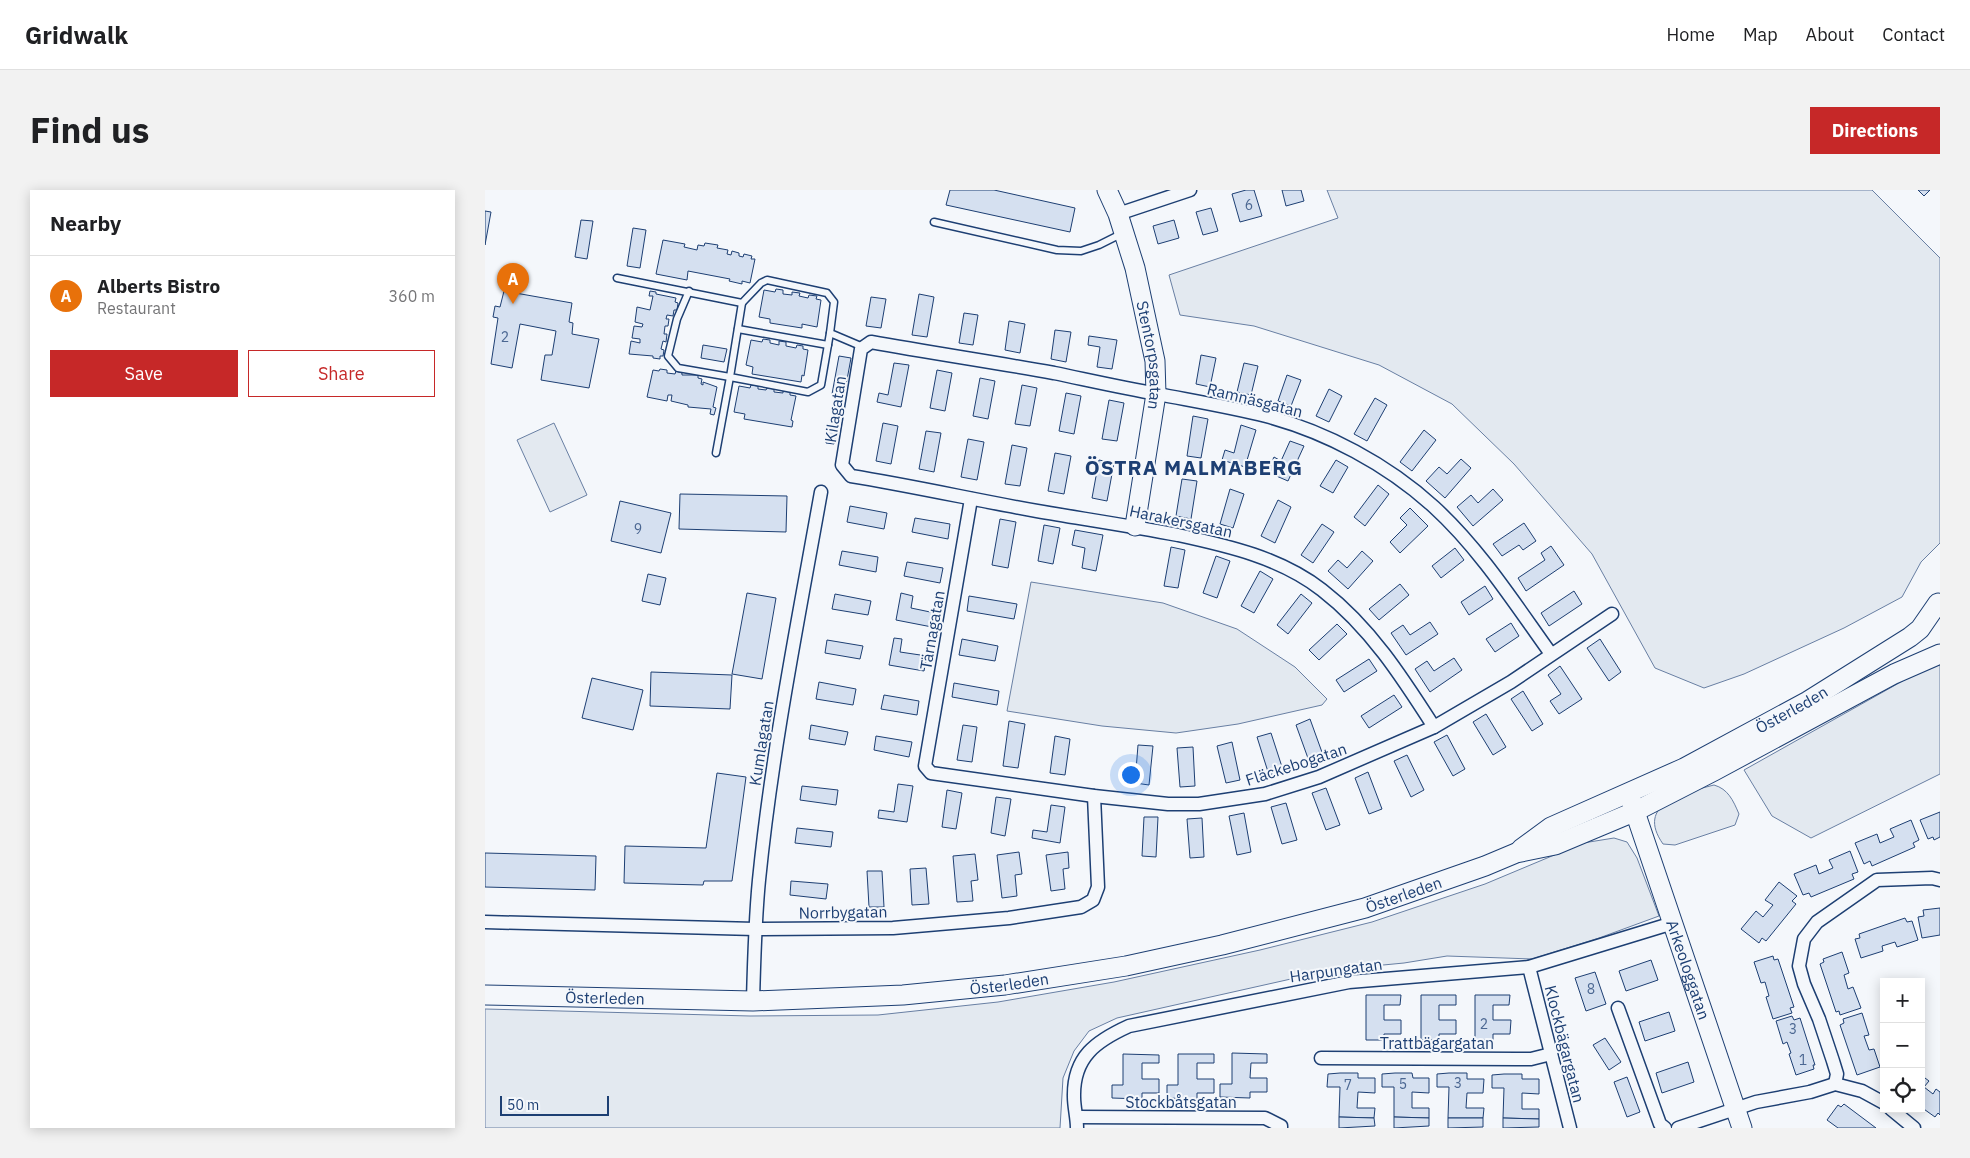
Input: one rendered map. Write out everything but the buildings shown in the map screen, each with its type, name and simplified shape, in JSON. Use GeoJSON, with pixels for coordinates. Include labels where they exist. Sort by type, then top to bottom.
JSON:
{"type":"FeatureCollection","features":[{"type":"Feature","properties":{"kind":"main road","name":"Stentorpsgatan"},"geometry":{"type":"LineString","coordinates":[[1107,190],[1118,214],[1135,268],[1155,361],[1156,394],[1135,526]]}},
{"type":"Feature","properties":{"kind":"main road","name":"Österleden"},"geometry":{"type":"LineString","coordinates":[[1516,853],[1551,827],[1684,768],[1808,701],[1910,637],[1920,629],[1939,605]]}},
{"type":"Feature","properties":{"kind":"main road","name":"Österleden"},"geometry":{"type":"LineString","coordinates":[[485,995],[753,1001],[903,994],[1005,985],[1126,966],[1222,946],[1365,908],[1485,866],[1516,853],[1555,845],[1635,811],[1714,771],[1894,674],[1940,654]]}},
{"type":"Feature","properties":{"kind":"main road"},"geometry":{"type":"LineString","coordinates":[[1628,792],[1635,811]]}},
{"type":"Feature","properties":{"kind":"main road","name":"Arkeologgatan"},"geometry":{"type":"LineString","coordinates":[[1635,811],[1742,1128]]}},
{"type":"Feature","properties":{"kind":"street"},"geometry":{"type":"LineString","coordinates":[[1118,214],[1190,190]]}},
{"type":"Feature","properties":{"kind":"street","name":"Ramnäsgatan"},"geometry":{"type":"LineString","coordinates":[[864,347],[871,342],[1062,375],[1267,416],[1316,433],[1364,457],[1400,480],[1434,507],[1465,538],[1490,569],[1551,654]]}},
{"type":"Feature","properties":{"kind":"street","name":"Kilagatan"},"geometry":{"type":"LineString","coordinates":[[850,475],[842,465],[861,349],[864,347]]}},
{"type":"Feature","properties":{"kind":"street","name":"Harakersgatan"},"geometry":{"type":"LineString","coordinates":[[850,475],[971,499],[1135,526],[1219,544],[1271,561],[1321,590],[1350,615],[1378,644],[1407,684],[1434,727]]}},
{"type":"Feature","properties":{"kind":"street","name":"Kumlagatan"},"geometry":{"type":"LineString","coordinates":[[753,1001],[755,929],[759,882],[775,754],[821,492]]}},
{"type":"Feature","properties":{"kind":"street","name":"Tärnagatan"},"geometry":{"type":"LineString","coordinates":[[925,766],[971,499]]}},
{"type":"Feature","properties":{"kind":"street","name":"Fläckebogatan"},"geometry":{"type":"LineString","coordinates":[[925,766],[931,773],[1093,796],[1168,804],[1199,804],[1265,794],[1319,777],[1434,727],[1511,682],[1613,614]]}},
{"type":"Feature","properties":{"kind":"street","name":"Norrbygatan"},"geometry":{"type":"LineString","coordinates":[[485,922],[755,929],[893,928],[1009,918],[1081,907],[1093,900],[1098,887],[1093,796]]}},
{"type":"Feature","properties":{"kind":"street"},"geometry":{"type":"LineString","coordinates":[[1835,1084],[1837,1074],[1819,1019],[1803,984],[1799,966],[1804,939],[1817,922],[1877,880],[1883,878],[1915,880],[1937,876]]}},
{"type":"Feature","properties":{"kind":"street","name":"Harpungatan"},"geometry":{"type":"LineString","coordinates":[[1077,1123],[1073,1098],[1075,1078],[1084,1057],[1101,1039],[1129,1026],[1349,982],[1529,967],[1673,923]]}},
{"type":"Feature","properties":{"kind":"street","name":"Klockbägargatan"},"geometry":{"type":"LineString","coordinates":[[1529,967],[1570,1128]]}},
{"type":"Feature","properties":{"kind":"street"},"geometry":{"type":"LineString","coordinates":[[1618,1008],[1660,1124],[1665,1128]]}},
{"type":"Feature","properties":{"kind":"street","name":"Trattbägargatan"},"geometry":{"type":"LineString","coordinates":[[1321,1058],[1524,1059],[1551,1054]]}},
{"type":"Feature","properties":{"kind":"street"},"geometry":{"type":"LineString","coordinates":[[1679,1128],[1756,1102],[1810,1092],[1835,1084],[1862,1091],[1880,1101]]}},
{"type":"Feature","properties":{"kind":"street"},"geometry":{"type":"LineString","coordinates":[[1896,1113],[1914,1128]]}},
{"type":"Feature","properties":{"kind":"street","name":"Stockbåtsgatan"},"geometry":{"type":"LineString","coordinates":[[1077,1123],[1265,1118],[1281,1126],[1281,1128]]}},
{"type":"Feature","properties":{"kind":"lane"},"geometry":{"type":"LineString","coordinates":[[934,222],[1057,250],[1081,250],[1099,245],[1124,233]]}},
{"type":"Feature","properties":{"kind":"lane"},"geometry":{"type":"LineString","coordinates":[[617,278],[743,302]]}},
{"type":"Feature","properties":{"kind":"lane"},"geometry":{"type":"LineString","coordinates":[[689,291],[677,319],[668,356],[678,368],[730,377],[808,392],[821,384],[833,302],[827,292],[767,280],[761,283],[743,302],[730,377],[716,452]]}},
{"type":"Feature","properties":{"kind":"lane"},"geometry":{"type":"LineString","coordinates":[[738,329],[828,345]]}},
{"type":"Feature","properties":{"kind":"lane"},"geometry":{"type":"LineString","coordinates":[[830,332],[864,347]]}},
{"type":"Feature","properties":{"kind":"shaded area"},"geometry":{"type":"Polygon","coordinates":[[[1327,190],[1872,190],[1940,258],[1940,543],[1921,562],[1902,597],[1844,628],[1744,674],[1704,688],[1655,668],[1592,554],[1514,464],[1452,404],[1379,365],[1254,326],[1180,315],[1169,275],[1338,218],[1327,190]]]}},
{"type":"Feature","properties":{"kind":"shaded area"},"geometry":{"type":"Polygon","coordinates":[[[554,423],[587,495],[550,512],[517,440],[554,423]]]}},
{"type":"Feature","properties":{"kind":"shaded area"},"geometry":{"type":"Polygon","coordinates":[[[1031,582],[1163,603],[1237,629],[1295,667],[1327,699],[1322,705],[1238,724],[1176,733],[1102,726],[1007,711],[1031,582]]]}},
{"type":"Feature","properties":{"kind":"shaded area"},"geometry":{"type":"Polygon","coordinates":[[[1940,660],[1940,774],[1811,838],[1772,816],[1744,770],[1940,660]]]}},
{"type":"Feature","properties":{"kind":"shaded area"},"geometry":{"type":"Polygon","coordinates":[[[1714,785],[1723,789],[1735,804],[1739,814],[1735,825],[1675,845],[1663,844],[1656,830],[1655,819],[1659,810],[1666,802],[1677,797],[1714,785]]]}},
{"type":"Feature","properties":{"kind":"shaded area"},"geometry":{"type":"Polygon","coordinates":[[[1614,838],[1627,842],[1637,858],[1659,916],[1599,938],[1532,959],[1447,956],[1404,963],[1331,970],[1117,1018],[1089,1031],[1074,1051],[1063,1078],[1060,1128],[485,1128],[485,1009],[750,1016],[878,1015],[998,1002],[1114,982],[1260,950],[1372,922],[1485,884],[1583,843],[1614,838]]]}},
{"type":"Feature","properties":{"kind":"place","name":"Alberts Bistro"},"geometry":{"type":"Point","coordinates":[513,304]}},
{"type":"Feature","properties":{"kind":"district","name":"ÖSTRA MALMABERG"},"geometry":{"type":"Point","coordinates":[1194,467]}}]}
